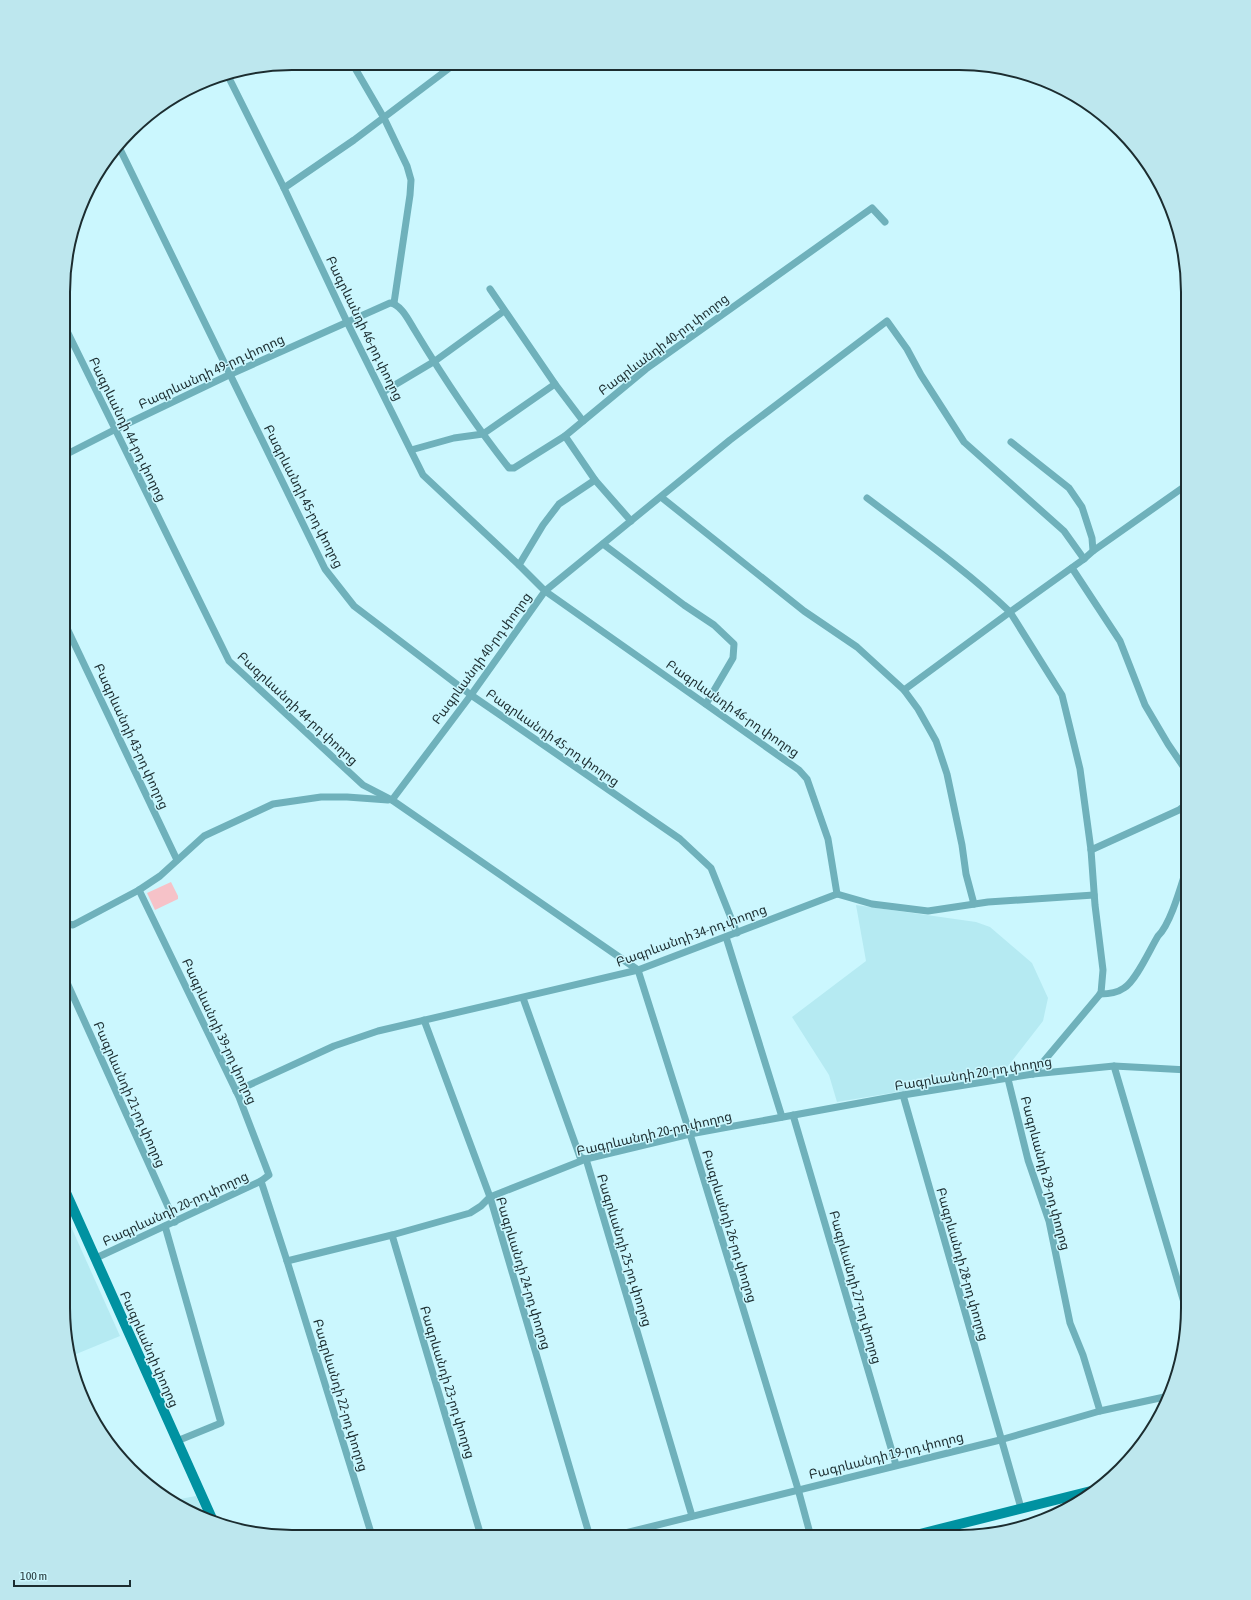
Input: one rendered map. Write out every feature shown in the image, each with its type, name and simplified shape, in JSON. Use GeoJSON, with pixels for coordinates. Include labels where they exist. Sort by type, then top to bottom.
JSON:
{"type":"FeatureCollection","features":[{"type":"Feature","properties":{"kind":"main road","name":"Բագրևանդի փողոց"},"geometry":{"type":"LineString","coordinates":[[70,1201],[210,1514]]}},
{"type":"Feature","properties":{"kind":"main road"},"geometry":{"type":"LineString","coordinates":[[932,1530],[1082,1493]]}},
{"type":"Feature","properties":{"kind":"street"},"geometry":{"type":"LineString","coordinates":[[356,70],[384,118],[407,166],[411,180],[394,303],[409,321],[483,434]]}},
{"type":"Feature","properties":{"kind":"street"},"geometry":{"type":"LineString","coordinates":[[284,188],[354,140],[448,70]]}},
{"type":"Feature","properties":{"kind":"street","name":"Բագրևանդի 46-րդ փողոց"},"geometry":{"type":"LineString","coordinates":[[230,80],[423,475],[519,565]]}},
{"type":"Feature","properties":{"kind":"street","name":"Բագրևանդի 45-րդ փողոց"},"geometry":{"type":"LineString","coordinates":[[121,151],[325,569],[354,606],[471,695],[680,839],[711,868],[737,933]]}},
{"type":"Feature","properties":{"kind":"street","name":"Բագրևանդի 40-րդ փողոց"},"geometry":{"type":"LineString","coordinates":[[483,434],[509,468],[514,468],[565,436],[646,369],[872,208],[885,222]]}},
{"type":"Feature","properties":{"kind":"street"},"geometry":{"type":"LineString","coordinates":[[490,290],[555,384],[583,421]]}},
{"type":"Feature","properties":{"kind":"street","name":"Բագրևանդի 49-րդ փողոց"},"geometry":{"type":"LineString","coordinates":[[70,452],[231,374],[386,304],[394,303]]}},
{"type":"Feature","properties":{"kind":"street"},"geometry":{"type":"LineString","coordinates":[[383,392],[435,361],[504,311]]}},
{"type":"Feature","properties":{"kind":"street"},"geometry":{"type":"LineString","coordinates":[[545,591],[730,440],[887,321],[907,349],[921,375],[964,442],[1064,531],[1084,559]]}},
{"type":"Feature","properties":{"kind":"street","name":"Բագրևանդի 44-րդ փողոց"},"geometry":{"type":"LineString","coordinates":[[70,338],[114,430],[229,661],[363,784],[392,800],[638,970]]}},
{"type":"Feature","properties":{"kind":"street"},"geometry":{"type":"LineString","coordinates":[[412,450],[454,438],[483,434],[555,384]]}},
{"type":"Feature","properties":{"kind":"street"},"geometry":{"type":"LineString","coordinates":[[565,436],[595,480],[631,521]]}},
{"type":"Feature","properties":{"kind":"street"},"geometry":{"type":"LineString","coordinates":[[1011,442],[1069,488],[1082,507],[1092,538],[1093,551]]}},
{"type":"Feature","properties":{"kind":"street"},"geometry":{"type":"LineString","coordinates":[[519,565],[543,525],[559,504],[595,480]]}},
{"type":"Feature","properties":{"kind":"street"},"geometry":{"type":"LineString","coordinates":[[904,690],[1072,568],[1093,551],[1181,489]]}},
{"type":"Feature","properties":{"kind":"street"},"geometry":{"type":"LineString","coordinates":[[662,496],[804,611],[857,647],[904,690],[918,709],[936,741],[947,774],[962,845],[966,874],[974,904]]}},
{"type":"Feature","properties":{"kind":"street"},"geometry":{"type":"LineString","coordinates":[[867,498],[959,566],[984,586],[1010,612],[1062,695],[1080,769],[1091,850],[1094,895],[1103,970],[1100,994],[1033,1074]]}},
{"type":"Feature","properties":{"kind":"street"},"geometry":{"type":"LineString","coordinates":[[603,544],[684,605],[714,625],[734,644],[733,658],[706,704]]}},
{"type":"Feature","properties":{"kind":"street","name":"Բագրևանդի 40-րդ փողոց"},"geometry":{"type":"LineString","coordinates":[[392,800],[471,695],[545,591],[519,565]]}},
{"type":"Feature","properties":{"kind":"street"},"geometry":{"type":"LineString","coordinates":[[1072,568],[1120,641],[1145,705],[1181,763]]}},
{"type":"Feature","properties":{"kind":"street","name":"Բագրևանդի 46-րդ փողոց"},"geometry":{"type":"LineString","coordinates":[[545,591],[799,770],[806,779],[828,839],[837,894]]}},
{"type":"Feature","properties":{"kind":"street","name":"Բագրևանդի 43-րդ փողոց"},"geometry":{"type":"LineString","coordinates":[[70,635],[177,860]]}},
{"type":"Feature","properties":{"kind":"street"},"geometry":{"type":"LineString","coordinates":[[70,924],[73,925],[139,890],[160,876],[204,836],[273,804],[321,797],[392,800]]}},
{"type":"Feature","properties":{"kind":"street"},"geometry":{"type":"LineString","coordinates":[[1091,850],[1181,808]]}},
{"type":"Feature","properties":{"kind":"street"},"geometry":{"type":"LineString","coordinates":[[1100,994],[1109,994],[1125,988],[1135,977],[1158,936],[1163,931],[1181,884]]}},
{"type":"Feature","properties":{"kind":"street","name":"Բագրևանդի 39-րդ փողոց"},"geometry":{"type":"LineString","coordinates":[[139,890],[236,1091],[270,1175],[261,1181]]}},
{"type":"Feature","properties":{"kind":"street"},"geometry":{"type":"LineString","coordinates":[[837,894],[872,904],[928,911],[974,904],[1094,895]]}},
{"type":"Feature","properties":{"kind":"street","name":"Բագրևանդի 34-րդ փողոց"},"geometry":{"type":"LineString","coordinates":[[236,1091],[334,1046],[378,1031],[638,970],[837,894]]}},
{"type":"Feature","properties":{"kind":"street"},"geometry":{"type":"LineString","coordinates":[[726,937],[782,1117]]}},
{"type":"Feature","properties":{"kind":"street","name":"Բագրևանդի 26-րդ փողոց"},"geometry":{"type":"LineString","coordinates":[[638,970],[690,1134],[798,1489],[808,1530]]}},
{"type":"Feature","properties":{"kind":"street","name":"Բագրևանդի 21-րդ փողոց"},"geometry":{"type":"LineString","coordinates":[[70,989],[175,1222]]}},
{"type":"Feature","properties":{"kind":"street","name":"Բագրևանդի 25-րդ փողոց"},"geometry":{"type":"LineString","coordinates":[[522,998],[580,1157],[586,1159],[692,1516]]}},
{"type":"Feature","properties":{"kind":"street","name":"Բագրևանդի 24-րդ փողոց"},"geometry":{"type":"LineString","coordinates":[[424,1020],[490,1197],[588,1530]]}},
{"type":"Feature","properties":{"kind":"street"},"geometry":{"type":"LineString","coordinates":[[1114,1066],[1181,1292]]}},
{"type":"Feature","properties":{"kind":"street","name":"Բագրևանդի 20-րդ փողոց"},"geometry":{"type":"LineString","coordinates":[[96,1258],[261,1181],[287,1261],[392,1235],[470,1213],[481,1206],[490,1197],[586,1159],[690,1134],[902,1095],[1033,1074],[1114,1066],[1181,1070]]}},
{"type":"Feature","properties":{"kind":"street","name":"Բագրևանդի 29-րդ փողոց"},"geometry":{"type":"LineString","coordinates":[[1008,1079],[1028,1160],[1049,1221],[1070,1323],[1083,1355],[1100,1411]]}},
{"type":"Feature","properties":{"kind":"street","name":"Բագրևանդի 28-րդ փողոց"},"geometry":{"type":"LineString","coordinates":[[902,1095],[1000,1440],[1021,1508]]}},
{"type":"Feature","properties":{"kind":"street","name":"Բագրևանդի 27-րդ փողոց"},"geometry":{"type":"LineString","coordinates":[[793,1115],[896,1465]]}},
{"type":"Feature","properties":{"kind":"street"},"geometry":{"type":"LineString","coordinates":[[165,1226],[221,1423],[177,1441]]}},
{"type":"Feature","properties":{"kind":"street","name":"Բագրևանդի 23-րդ փողոց"},"geometry":{"type":"LineString","coordinates":[[392,1235],[479,1530]]}},
{"type":"Feature","properties":{"kind":"street","name":"Բագրևանդի 22-րդ փողոց"},"geometry":{"type":"LineString","coordinates":[[287,1261],[370,1530]]}},
{"type":"Feature","properties":{"kind":"street","name":"Բագրևանդի 19-րդ փողոց"},"geometry":{"type":"LineString","coordinates":[[634,1530],[1000,1440],[1100,1411],[1162,1398]]}},
{"type":"Feature","properties":{"kind":"shaded area"},"geometry":{"type":"Polygon","coordinates":[[[171,882],[178,899],[155,910],[147,893],[171,882]]]}},
{"type":"Feature","properties":{"kind":"shaded area"},"geometry":{"type":"Polygon","coordinates":[[[856,905],[976,922],[990,927],[1032,963],[1048,998],[1043,1021],[1001,1075],[837,1102],[829,1075],[792,1017],[866,961],[856,905]]]}},
{"type":"Feature","properties":{"kind":"shaded area"},"geometry":{"type":"Polygon","coordinates":[[[70,1224],[120,1336],[75,1355],[70,1322],[70,1224]]]}},
{"type":"Feature","properties":{"kind":"shaded area"},"geometry":{"type":"Polygon","coordinates":[[[196,1496],[202,1511],[194,1507],[180,1499],[196,1496]]]}}]}
